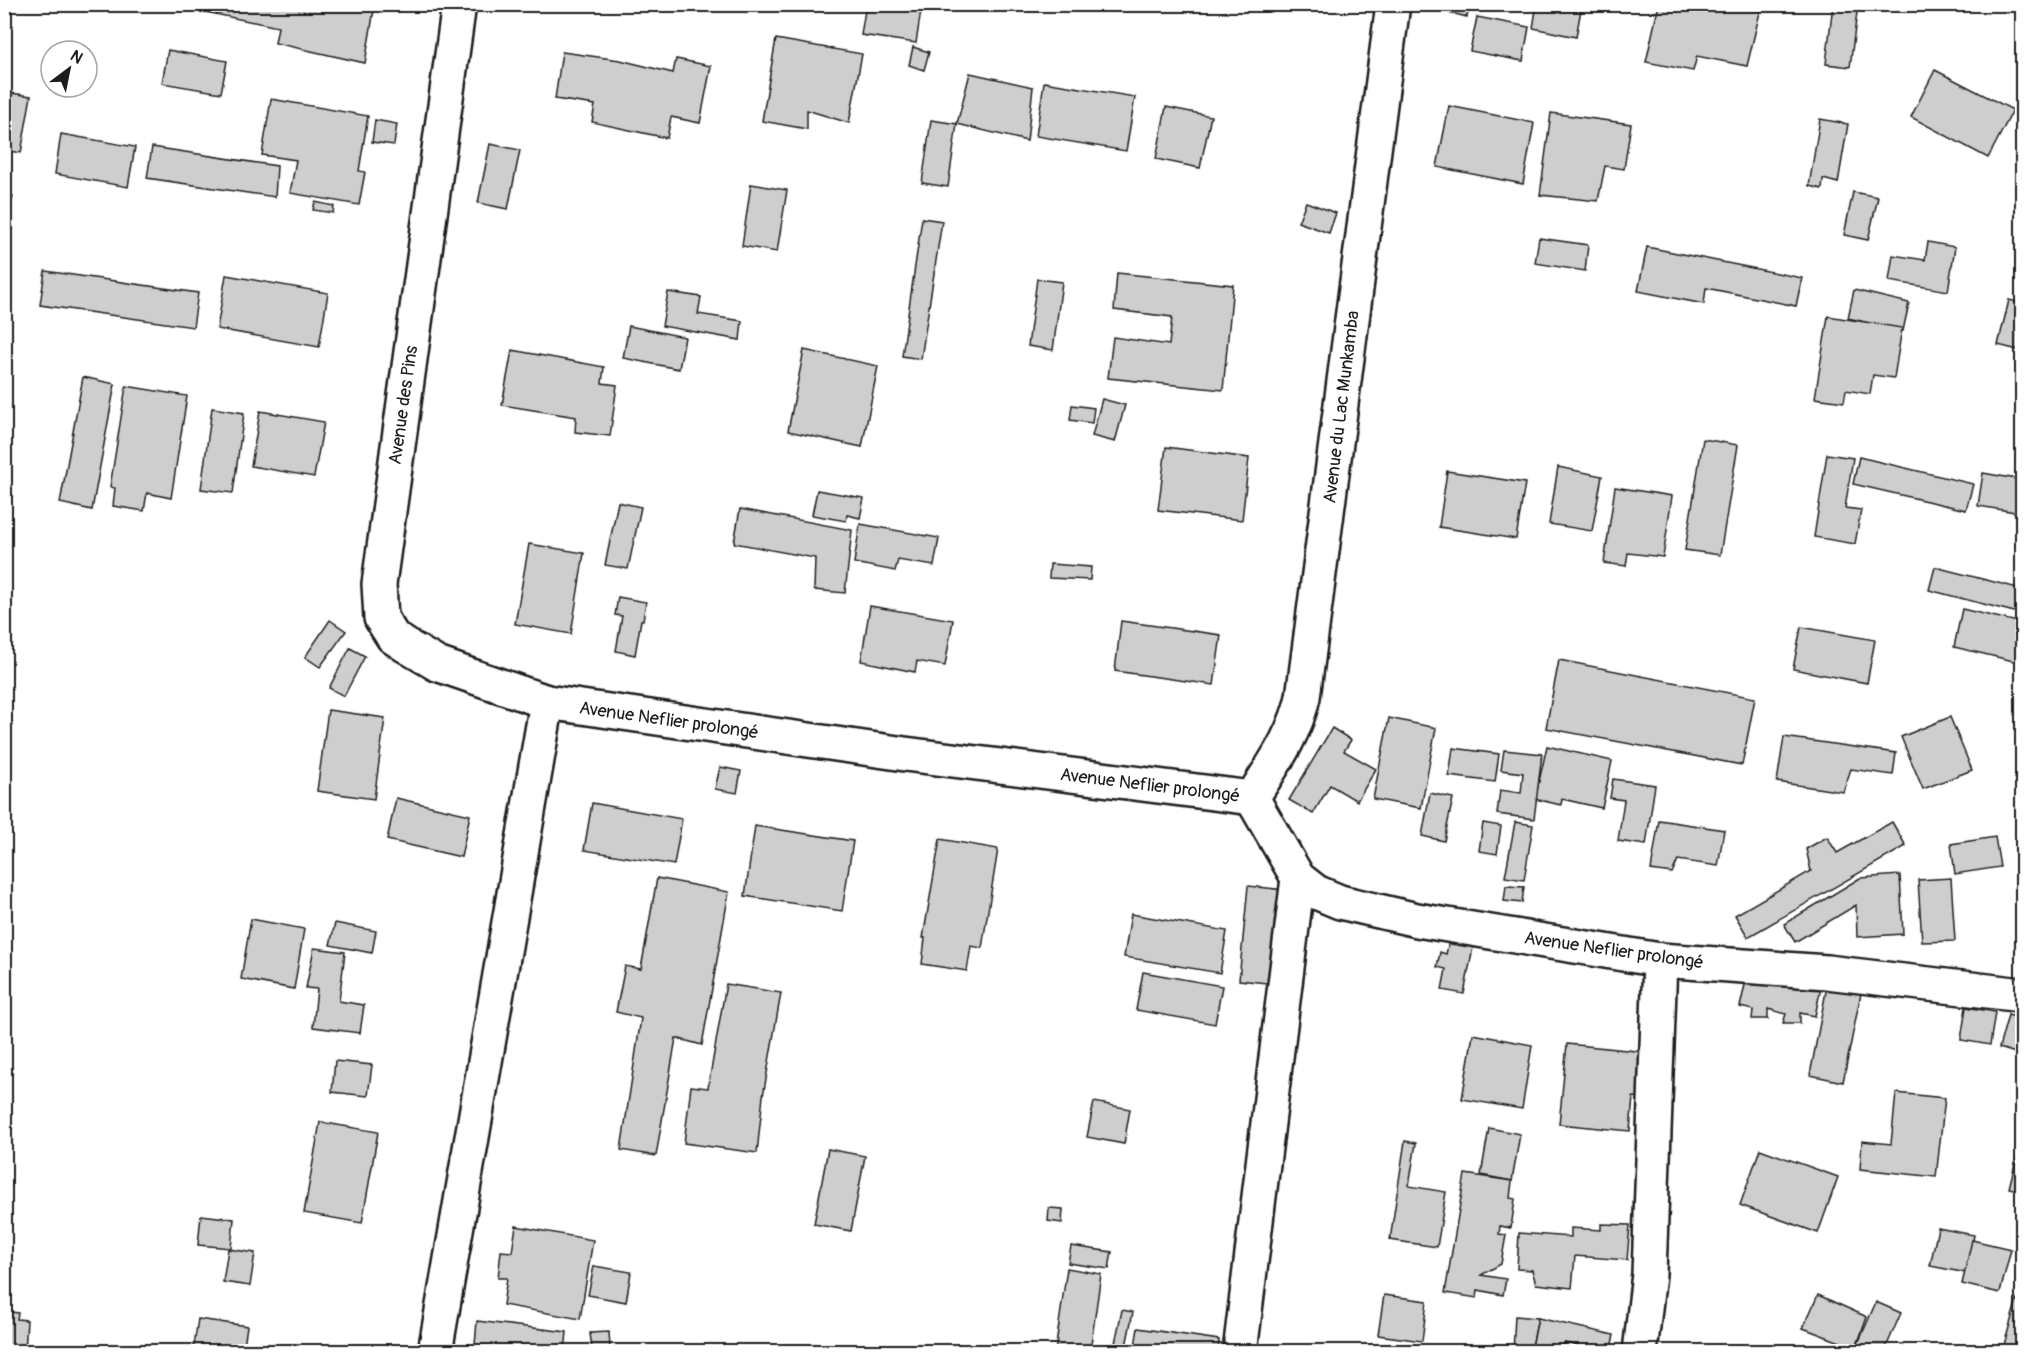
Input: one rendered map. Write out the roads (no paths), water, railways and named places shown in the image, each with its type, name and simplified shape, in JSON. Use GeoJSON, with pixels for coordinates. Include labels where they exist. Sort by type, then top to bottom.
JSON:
{"type":"FeatureCollection","features":[{"type":"Feature","properties":{"kind":"street","name":"Avenue des Pins"},"geometry":{"type":"LineString","coordinates":[[459,4],[383,546],[379,603],[381,618],[393,637],[420,655],[437,664],[547,702]]}},
{"type":"Feature","properties":{"kind":"street","name":"Avenue du Lac Munkamba"},"geometry":{"type":"LineString","coordinates":[[1252,798],[1292,731],[1299,716],[1303,697],[1394,4]]}},
{"type":"Feature","properties":{"kind":"street","name":"Avenue Neflier prolongé"},"geometry":{"type":"LineString","coordinates":[[547,702],[905,754],[1252,798],[1298,878],[1316,892],[1340,902],[1417,920],[1660,960],[1827,972],[2022,995]]}},
{"type":"Feature","properties":{"kind":"street"},"geometry":{"type":"LineString","coordinates":[[435,1352],[547,702]]}},
{"type":"Feature","properties":{"kind":"street"},"geometry":{"type":"LineString","coordinates":[[1240,1352],[1298,878]]}},
{"type":"Feature","properties":{"kind":"street"},"geometry":{"type":"LineString","coordinates":[[1640,1352],[1649,1274],[1660,960]]}}]}
